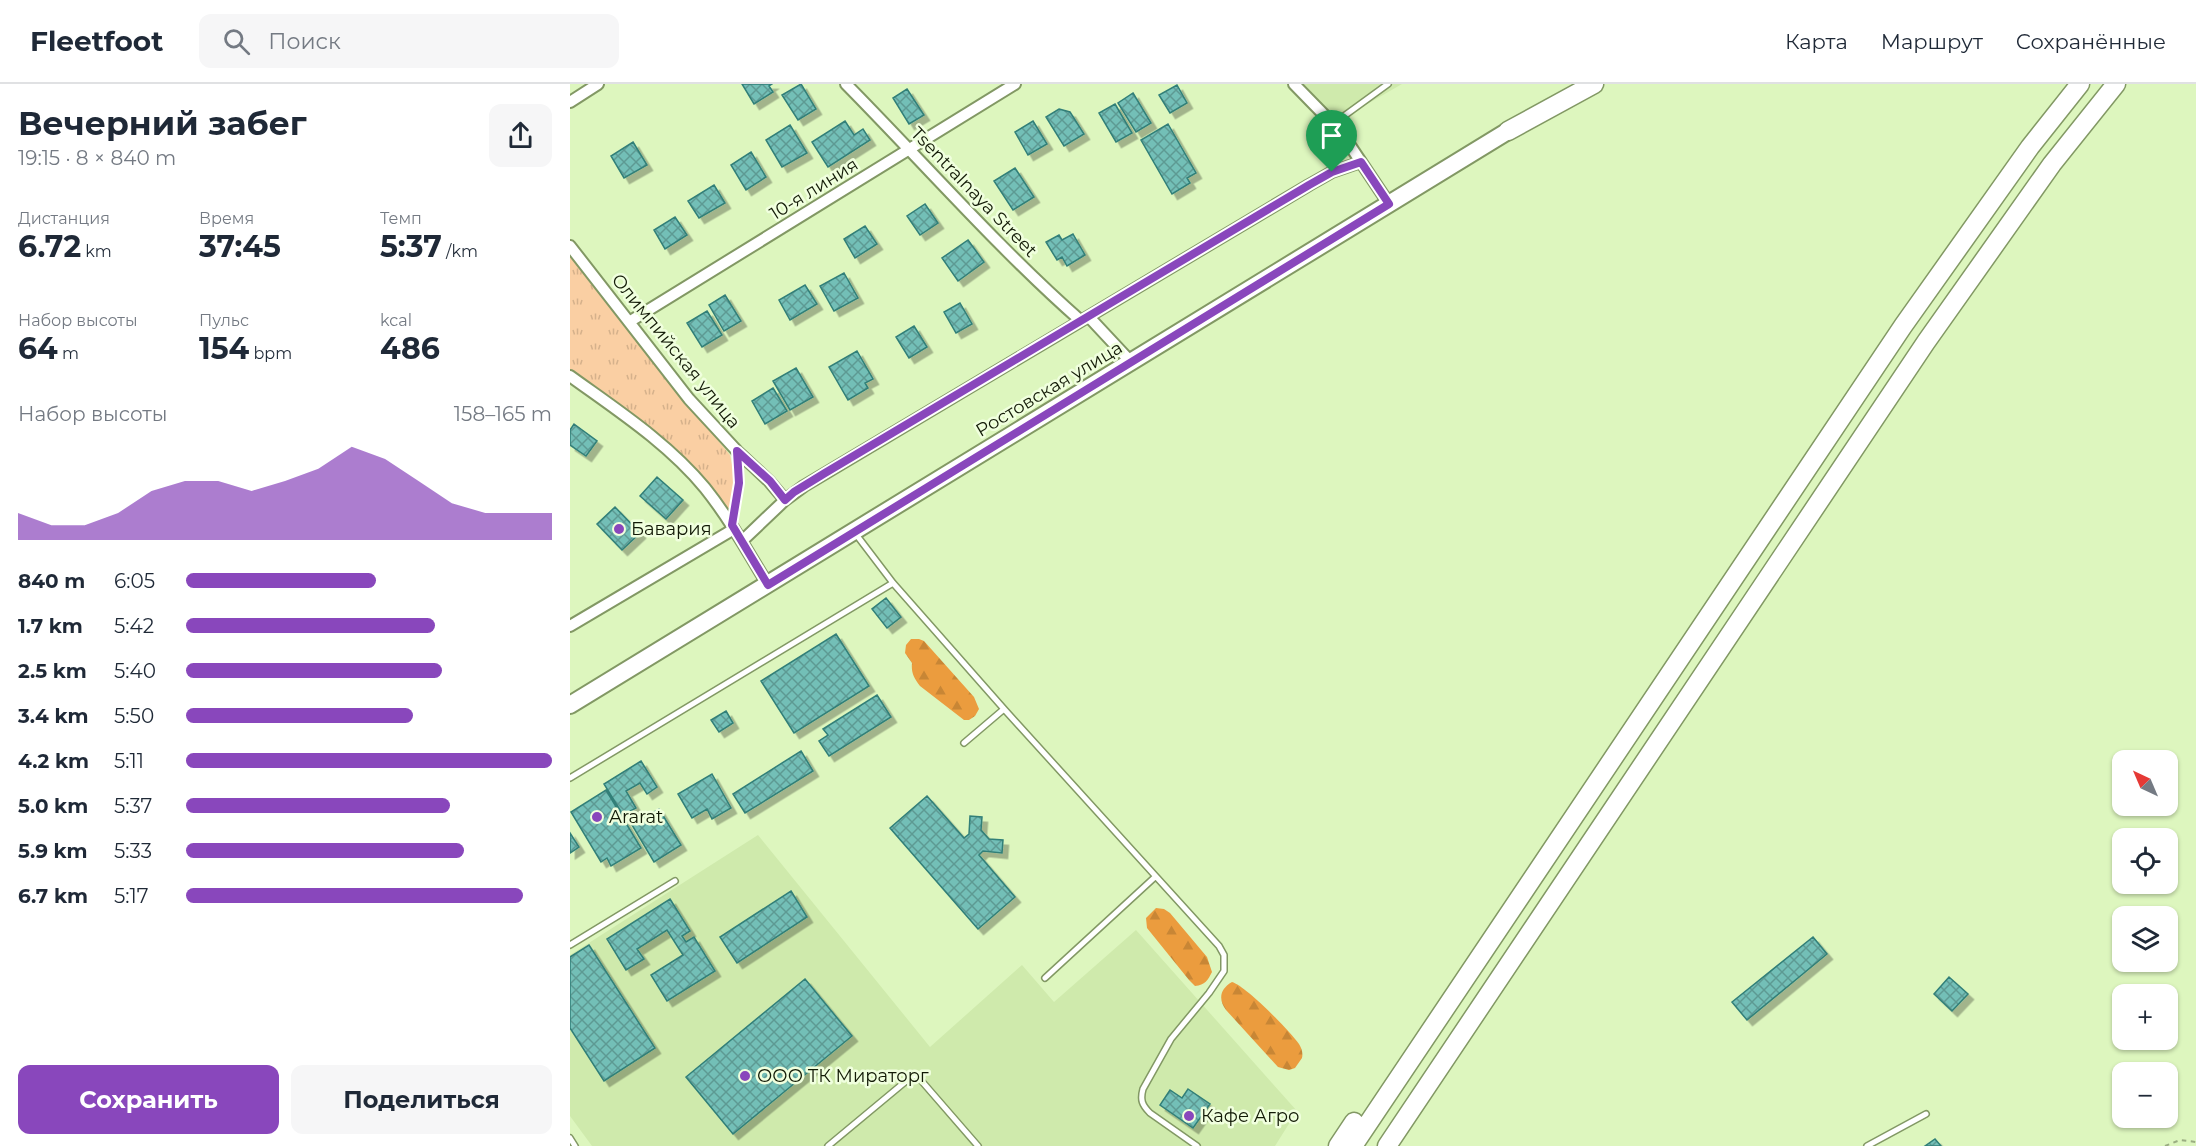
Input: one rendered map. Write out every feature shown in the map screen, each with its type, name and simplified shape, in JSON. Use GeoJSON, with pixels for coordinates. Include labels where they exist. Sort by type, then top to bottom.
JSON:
{"type":"FeatureCollection","features":[{"type":"Feature","properties":{"kind":"highway"},"geometry":{"type":"LineString","coordinates":[[1508,131],[1584,84]]}},
{"type":"Feature","properties":{"kind":"highway"},"geometry":{"type":"LineString","coordinates":[[1508,131],[1594,84]]}},
{"type":"Feature","properties":{"kind":"highway"},"geometry":{"type":"LineString","coordinates":[[1353,1146],[1903,326],[2030,147],[2080,84]]}},
{"type":"Feature","properties":{"kind":"highway"},"geometry":{"type":"LineString","coordinates":[[1387,1146],[1926,342],[2052,164],[2116,84]]}},
{"type":"Feature","properties":{"kind":"highway"},"geometry":{"type":"LineString","coordinates":[[1399,1146],[1496,1005],[1576,863]]}},
{"type":"Feature","properties":{"kind":"highway"},"geometry":{"type":"LineString","coordinates":[[1338,1146],[1435,1002],[1527,886]]}},
{"type":"Feature","properties":{"kind":"main road","name":"Ростовская улица"},"geometry":{"type":"LineString","coordinates":[[572,698],[768,585],[1508,131]]}},
{"type":"Feature","properties":{"kind":"street"},"geometry":{"type":"LineString","coordinates":[[570,102],[598,84]]}},
{"type":"Feature","properties":{"kind":"street","name":"Tsentralnaya Street"},"geometry":{"type":"LineString","coordinates":[[846,84],[911,149],[1005,250],[1131,362]]}},
{"type":"Feature","properties":{"kind":"street","name":"10-я линия"},"geometry":{"type":"LineString","coordinates":[[629,322],[1015,84]]}},
{"type":"Feature","properties":{"kind":"street"},"geometry":{"type":"LineString","coordinates":[[1294,84],[1333,124],[1389,204]]}},
{"type":"Feature","properties":{"kind":"street"},"geometry":{"type":"LineString","coordinates":[[742,542],[794,492],[1309,185],[1332,172],[1361,162]]}},
{"type":"Feature","properties":{"kind":"street","name":"Олимпийская улица"},"geometry":{"type":"LineString","coordinates":[[570,246],[689,399],[737,451],[770,481],[785,500]]}},
{"type":"Feature","properties":{"kind":"street"},"geometry":{"type":"LineString","coordinates":[[570,376],[669,452],[705,488],[733,527],[768,585]]}},
{"type":"Feature","properties":{"kind":"street"},"geometry":{"type":"LineString","coordinates":[[570,626],[733,527]]}},
{"type":"Feature","properties":{"kind":"lane"},"geometry":{"type":"LineString","coordinates":[[1333,124],[1388,84]]}},
{"type":"Feature","properties":{"kind":"lane"},"geometry":{"type":"LineString","coordinates":[[854,531],[893,583],[1004,709],[1220,946],[1224,955],[1224,971],[1171,1040],[1143,1089],[1141,1098],[1143,1106],[1150,1113],[1197,1146]]}},
{"type":"Feature","properties":{"kind":"lane"},"geometry":{"type":"LineString","coordinates":[[570,778],[893,583]]}},
{"type":"Feature","properties":{"kind":"lane"},"geometry":{"type":"LineString","coordinates":[[963,743],[1004,709]]}},
{"type":"Feature","properties":{"kind":"lane"},"geometry":{"type":"LineString","coordinates":[[1046,978],[1155,877]]}},
{"type":"Feature","properties":{"kind":"lane"},"geometry":{"type":"LineString","coordinates":[[570,945],[675,881]]}},
{"type":"Feature","properties":{"kind":"lane"},"geometry":{"type":"LineString","coordinates":[[828,1146],[915,1075],[978,1146]]}},
{"type":"Feature","properties":{"kind":"lane"},"geometry":{"type":"LineString","coordinates":[[1867,1146],[1926,1114]]}},
{"type":"Feature","properties":{"kind":"lane"},"geometry":{"type":"LineString","coordinates":[[570,1138],[576,1146]]}},
{"type":"Feature","properties":{"kind":"path"},"geometry":{"type":"LineString","coordinates":[[733,527],[739,483],[737,451]]}},
{"type":"Feature","properties":{"kind":"path"},"geometry":{"type":"LineString","coordinates":[[2165,1146],[2180,1140],[2196,1142]]}},
{"type":"Feature","properties":{"kind":"shaded area"},"geometry":{"type":"Polygon","coordinates":[[[1302,84],[1402,84],[1338,121],[1302,84]]]}},
{"type":"Feature","properties":{"kind":"shaded area"},"geometry":{"type":"Polygon","coordinates":[[[758,835],[930,1047],[1022,965],[1054,1002],[1136,930],[1297,1111],[1275,1146],[592,1146],[570,1116],[570,955],[758,835]]]}},
{"type":"Feature","properties":{"kind":"green space"},"geometry":{"type":"Polygon","coordinates":[[[570,255],[625,327],[730,455],[735,478],[731,507],[726,509],[640,422],[570,370],[570,255]]]}},
{"type":"Feature","properties":{"kind":"green space"},"geometry":{"type":"Polygon","coordinates":[[[911,639],[924,641],[974,697],[979,709],[975,716],[964,720],[920,686],[913,675],[912,663],[905,653],[906,645],[911,639]]]}},
{"type":"Feature","properties":{"kind":"green space"},"geometry":{"type":"Polygon","coordinates":[[[1156,908],[1170,913],[1207,957],[1212,972],[1204,983],[1195,986],[1147,928],[1146,918],[1156,908]]]}},
{"type":"Feature","properties":{"kind":"green space"},"geometry":{"type":"Polygon","coordinates":[[[1232,982],[1257,1000],[1299,1044],[1302,1058],[1295,1068],[1289,1070],[1278,1067],[1226,1010],[1221,998],[1225,988],[1232,982]]]}},
{"type":"Feature","properties":{"kind":"building"},"geometry":{"type":"Polygon","coordinates":[[[742,84],[772,84],[769,86],[773,92],[754,104],[742,84]]]}},
{"type":"Feature","properties":{"kind":"building"},"geometry":{"type":"Polygon","coordinates":[[[801,84],[816,109],[798,120],[782,95],[801,84]]]}},
{"type":"Feature","properties":{"kind":"building"},"geometry":{"type":"Polygon","coordinates":[[[1177,85],[1187,103],[1170,113],[1159,95],[1177,85]]]}},
{"type":"Feature","properties":{"kind":"building"},"geometry":{"type":"Polygon","coordinates":[[[907,89],[924,115],[909,124],[893,98],[907,89]]]}},
{"type":"Feature","properties":{"kind":"building"},"geometry":{"type":"Polygon","coordinates":[[[1133,93],[1151,123],[1136,132],[1118,103],[1133,93]]]}},
{"type":"Feature","properties":{"kind":"building"},"geometry":{"type":"Polygon","coordinates":[[[1115,104],[1132,133],[1116,142],[1099,113],[1115,104]]]}},
{"type":"Feature","properties":{"kind":"building"},"geometry":{"type":"Polygon","coordinates":[[[1059,109],[1070,112],[1084,134],[1064,146],[1046,117],[1059,109]]]}},
{"type":"Feature","properties":{"kind":"building"},"geometry":{"type":"Polygon","coordinates":[[[845,121],[854,135],[863,129],[870,140],[828,167],[812,142],[845,121]]]}},
{"type":"Feature","properties":{"kind":"building"},"geometry":{"type":"Polygon","coordinates":[[[1033,121],[1047,144],[1028,155],[1015,132],[1033,121]]]}},
{"type":"Feature","properties":{"kind":"building"},"geometry":{"type":"Polygon","coordinates":[[[1168,124],[1196,173],[1187,178],[1190,183],[1172,194],[1141,140],[1168,124]]]}},
{"type":"Feature","properties":{"kind":"building"},"geometry":{"type":"Polygon","coordinates":[[[790,125],[807,153],[782,167],[766,140],[790,125]]]}},
{"type":"Feature","properties":{"kind":"building"},"geometry":{"type":"Polygon","coordinates":[[[633,142],[647,165],[624,178],[611,156],[633,142]]]}},
{"type":"Feature","properties":{"kind":"building"},"geometry":{"type":"Polygon","coordinates":[[[751,152],[766,177],[746,190],[731,165],[751,152]]]}},
{"type":"Feature","properties":{"kind":"building"},"geometry":{"type":"Polygon","coordinates":[[[1015,168],[1034,197],[1013,210],[994,181],[1015,168]]]}},
{"type":"Feature","properties":{"kind":"building"},"geometry":{"type":"Polygon","coordinates":[[[714,185],[725,203],[699,218],[688,201],[714,185]]]}},
{"type":"Feature","properties":{"kind":"building"},"geometry":{"type":"Polygon","coordinates":[[[925,204],[938,223],[920,235],[907,216],[925,204]]]}},
{"type":"Feature","properties":{"kind":"building"},"geometry":{"type":"Polygon","coordinates":[[[675,217],[687,235],[665,249],[654,230],[675,217]]]}},
{"type":"Feature","properties":{"kind":"building"},"geometry":{"type":"Polygon","coordinates":[[[865,226],[877,244],[855,258],[844,239],[865,226]]]}},
{"type":"Feature","properties":{"kind":"building"},"geometry":{"type":"Polygon","coordinates":[[[1073,234],[1085,255],[1067,266],[1062,257],[1057,260],[1046,242],[1059,235],[1062,240],[1073,234]]]}},
{"type":"Feature","properties":{"kind":"building"},"geometry":{"type":"Polygon","coordinates":[[[968,240],[984,262],[958,281],[942,258],[968,240]]]}},
{"type":"Feature","properties":{"kind":"building"},"geometry":{"type":"Polygon","coordinates":[[[844,273],[858,298],[834,311],[820,286],[844,273]]]}},
{"type":"Feature","properties":{"kind":"building"},"geometry":{"type":"Polygon","coordinates":[[[805,285],[817,304],[790,320],[779,300],[805,285]]]}},
{"type":"Feature","properties":{"kind":"building"},"geometry":{"type":"Polygon","coordinates":[[[725,295],[741,321],[724,331],[709,305],[725,295]]]}},
{"type":"Feature","properties":{"kind":"building"},"geometry":{"type":"Polygon","coordinates":[[[960,303],[972,324],[956,333],[944,312],[960,303]]]}},
{"type":"Feature","properties":{"kind":"building"},"geometry":{"type":"Polygon","coordinates":[[[707,311],[722,335],[702,347],[687,323],[707,311]]]}},
{"type":"Feature","properties":{"kind":"building"},"geometry":{"type":"Polygon","coordinates":[[[914,326],[927,347],[909,358],[896,337],[914,326]]]}},
{"type":"Feature","properties":{"kind":"building"},"geometry":{"type":"Polygon","coordinates":[[[857,351],[873,379],[865,383],[868,388],[848,400],[829,367],[857,351]]]}},
{"type":"Feature","properties":{"kind":"building"},"geometry":{"type":"Polygon","coordinates":[[[796,368],[813,397],[790,410],[773,381],[796,368]]]}},
{"type":"Feature","properties":{"kind":"building"},"geometry":{"type":"Polygon","coordinates":[[[773,388],[787,411],[765,424],[752,401],[773,388]]]}},
{"type":"Feature","properties":{"kind":"building"},"geometry":{"type":"Polygon","coordinates":[[[574,424],[597,441],[586,456],[570,445],[570,430],[574,424]]]}},
{"type":"Feature","properties":{"kind":"building"},"geometry":{"type":"Polygon","coordinates":[[[657,477],[683,500],[666,519],[640,496],[657,477]]]}},
{"type":"Feature","properties":{"kind":"building","name":"Бавария"},"geometry":{"type":"Polygon","coordinates":[[[615,507],[640,533],[622,550],[597,524],[615,507]]]}},
{"type":"Feature","properties":{"kind":"building"},"geometry":{"type":"Polygon","coordinates":[[[886,598],[901,617],[887,628],[872,609],[886,598]]]}},
{"type":"Feature","properties":{"kind":"building"},"geometry":{"type":"Polygon","coordinates":[[[836,634],[869,686],[794,733],[761,681],[836,634]]]}},
{"type":"Feature","properties":{"kind":"building"},"geometry":{"type":"Polygon","coordinates":[[[877,695],[891,717],[829,756],[819,741],[828,735],[823,729],[877,695]]]}},
{"type":"Feature","properties":{"kind":"building"},"geometry":{"type":"Polygon","coordinates":[[[726,711],[733,723],[719,732],[711,720],[726,711]]]}},
{"type":"Feature","properties":{"kind":"building"},"geometry":{"type":"Polygon","coordinates":[[[801,751],[813,771],[745,813],[733,794],[801,751]]]}},
{"type":"Feature","properties":{"kind":"building"},"geometry":{"type":"Polygon","coordinates":[[[641,761],[657,787],[647,794],[640,783],[626,791],[636,808],[623,815],[604,784],[641,761]]]}},
{"type":"Feature","properties":{"kind":"building"},"geometry":{"type":"Polygon","coordinates":[[[712,774],[731,808],[712,819],[707,809],[692,818],[678,794],[712,774]]]}},
{"type":"Feature","properties":{"kind":"building"},"geometry":{"type":"Polygon","coordinates":[[[606,790],[641,848],[611,866],[607,858],[601,862],[571,812],[606,790]]]}},
{"type":"Feature","properties":{"kind":"building"},"geometry":{"type":"Polygon","coordinates":[[[927,796],[964,838],[969,834],[970,816],[982,817],[981,830],[989,839],[1003,840],[1002,853],[983,851],[979,855],[1015,897],[978,929],[890,828],[927,796]]]}},
{"type":"Feature","properties":{"kind":"building"},"geometry":{"type":"Polygon","coordinates":[[[659,809],[681,845],[654,862],[632,825],[659,809]]]}},
{"type":"Feature","properties":{"kind":"building"},"geometry":{"type":"Polygon","coordinates":[[[570,833],[579,847],[570,853],[570,833]]]}},
{"type":"Feature","properties":{"kind":"building"},"geometry":{"type":"Polygon","coordinates":[[[791,891],[807,917],[737,963],[720,937],[791,891]]]}},
{"type":"Feature","properties":{"kind":"building"},"geometry":{"type":"Polygon","coordinates":[[[670,899],[690,931],[682,936],[686,942],[694,937],[715,971],[667,1001],[651,975],[683,955],[667,930],[637,949],[644,959],[626,970],[607,939],[670,899]]]}},
{"type":"Feature","properties":{"kind":"building"},"geometry":{"type":"Polygon","coordinates":[[[1813,937],[1827,954],[1747,1020],[1732,1002],[1813,937]]]}},
{"type":"Feature","properties":{"kind":"building"},"geometry":{"type":"Polygon","coordinates":[[[589,945],[655,1048],[604,1081],[570,1028],[570,957],[589,945]]]}},
{"type":"Feature","properties":{"kind":"building"},"geometry":{"type":"Polygon","coordinates":[[[1949,977],[1968,994],[1952,1011],[1934,994],[1949,977]]]}},
{"type":"Feature","properties":{"kind":"building"},"geometry":{"type":"Polygon","coordinates":[[[805,979],[852,1036],[733,1134],[686,1077],[805,979]]]}},
{"type":"Feature","properties":{"kind":"building","name":"Кафе Агро"},"geometry":{"type":"Polygon","coordinates":[[[1188,1089],[1210,1104],[1193,1128],[1160,1105],[1170,1090],[1182,1098],[1188,1089]]]}},
{"type":"Feature","properties":{"kind":"building"},"geometry":{"type":"Polygon","coordinates":[[[1935,1139],[1941,1146],[1925,1146],[1935,1139]]]}},
{"type":"Feature","properties":{"kind":"place","name":"Бавария"},"geometry":{"type":"Point","coordinates":[619,529]}},
{"type":"Feature","properties":{"kind":"place","name":"Ararat"},"geometry":{"type":"Point","coordinates":[597,817]}},
{"type":"Feature","properties":{"kind":"place","name":"ООО ТК Мираторг"},"geometry":{"type":"Point","coordinates":[745,1076]}},
{"type":"Feature","properties":{"kind":"place","name":"Кафе Агро"},"geometry":{"type":"Point","coordinates":[1189,1116]}},
{"type":"Feature","properties":{"kind":"route"},"geometry":{"type":"LineString","coordinates":[[1361,162],[1389,204],[768,585],[732,525],[739,483],[737,451],[770,481],[785,500],[825,473],[1332,172],[1361,162]]}}]}
